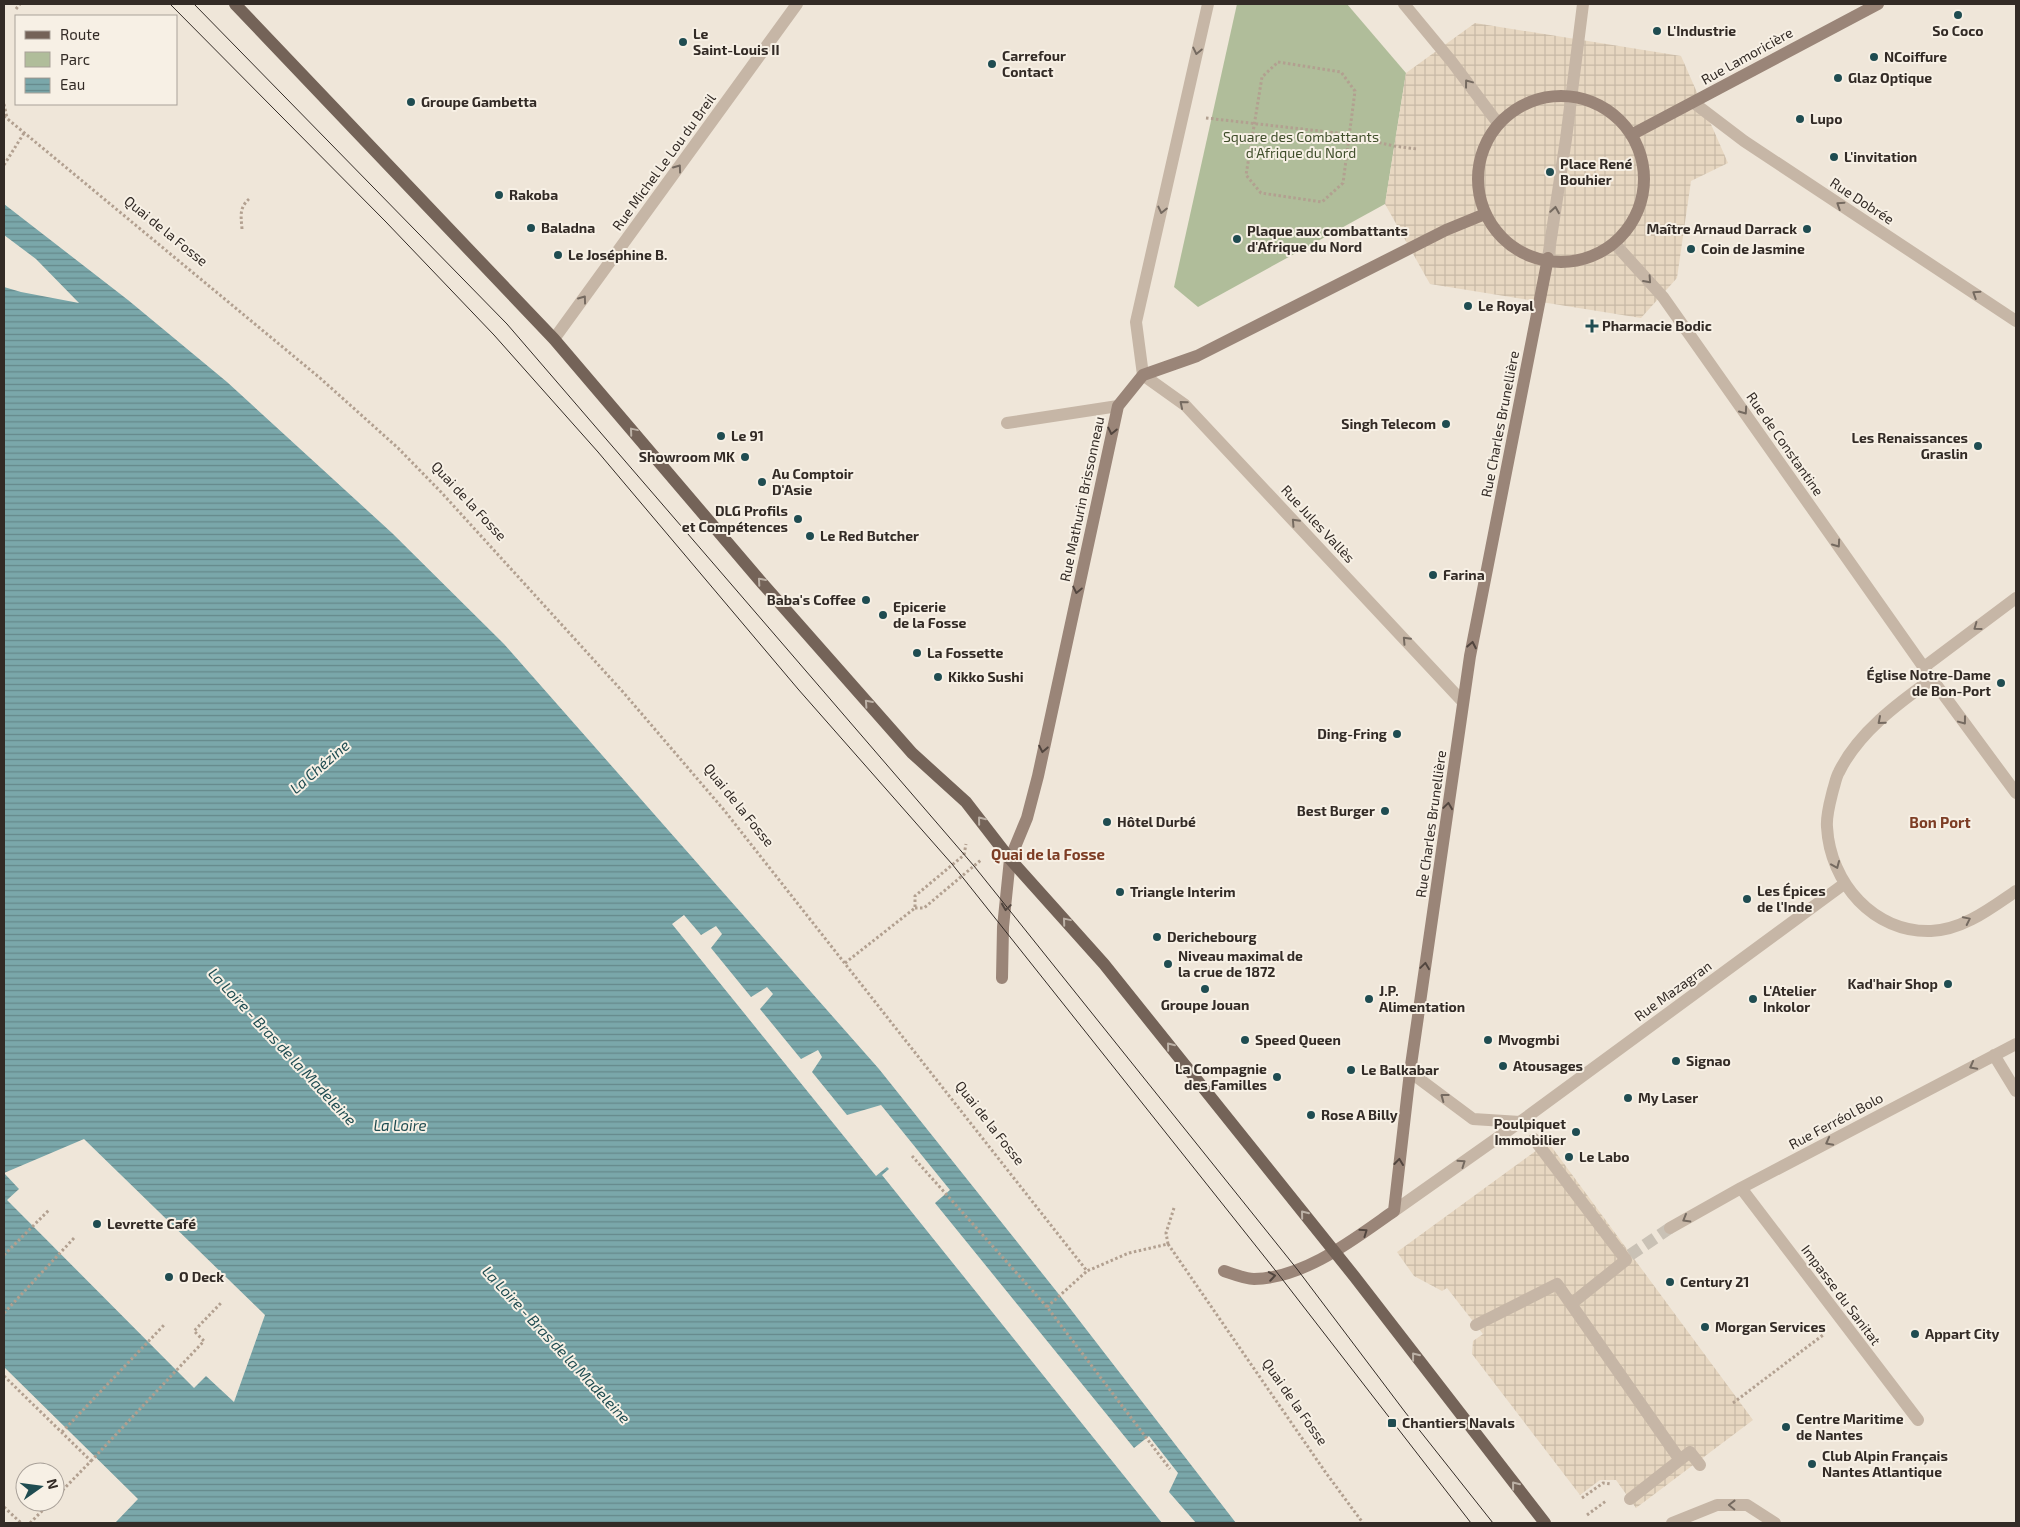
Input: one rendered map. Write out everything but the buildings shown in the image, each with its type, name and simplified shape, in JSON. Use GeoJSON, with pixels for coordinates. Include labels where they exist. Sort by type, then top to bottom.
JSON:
{"type":"FeatureCollection","features":[{"type":"Feature","properties":{"kind":"main road"},"geometry":{"type":"LineString","coordinates":[[235,4],[554,339],[762,583],[912,753],[966,802],[1010,859],[1104,964],[1334,1252],[1545,1523]]}},
{"type":"Feature","properties":{"kind":"main road","name":"Rue Lamoricière"},"geometry":{"type":"LineString","coordinates":[[1631,135],[1878,4]]}},
{"type":"Feature","properties":{"kind":"main road"},"geometry":{"type":"LineString","coordinates":[[1551,96],[1571,98],[1590,102],[1616,116],[1631,135],[1639,148],[1643,163],[1645,193],[1635,221],[1615,244],[1590,256],[1561,260],[1526,254],[1510,246],[1495,232],[1485,214],[1477,191],[1477,166],[1484,143],[1497,122],[1513,109],[1531,100],[1551,96]]}},
{"type":"Feature","properties":{"kind":"main road"},"geometry":{"type":"LineString","coordinates":[[1143,375],[1197,356],[1446,230],[1485,214]]}},
{"type":"Feature","properties":{"kind":"main road","name":"Rue Charles Brunellière"},"geometry":{"type":"LineString","coordinates":[[1394,1211],[1410,1072],[1470,656],[1548,258]]}},
{"type":"Feature","properties":{"kind":"main road","name":"Rue Mathurin Brissonneau"},"geometry":{"type":"LineString","coordinates":[[1010,859],[1032,801],[1118,406],[1143,375]]}},
{"type":"Feature","properties":{"kind":"main road"},"geometry":{"type":"LineString","coordinates":[[1002,978],[1003,927],[1010,859]]}},
{"type":"Feature","properties":{"kind":"main road"},"geometry":{"type":"LineString","coordinates":[[1224,1272],[1253,1279],[1279,1275],[1334,1252],[1394,1211]]}},
{"type":"Feature","properties":{"kind":"street","name":"Rue Michel Le Lou du Breil"},"geometry":{"type":"LineString","coordinates":[[554,339],[797,4]]}},
{"type":"Feature","properties":{"kind":"street"},"geometry":{"type":"LineString","coordinates":[[1143,375],[1136,322],[1208,4]]}},
{"type":"Feature","properties":{"kind":"street"},"geometry":{"type":"LineString","coordinates":[[1404,4],[1452,62],[1497,122]]}},
{"type":"Feature","properties":{"kind":"street"},"geometry":{"type":"LineString","coordinates":[[1548,258],[1583,4]]}},
{"type":"Feature","properties":{"kind":"street","name":"Rue Dobrée"},"geometry":{"type":"LineString","coordinates":[[1694,103],[1760,152],[2016,321]]}},
{"type":"Feature","properties":{"kind":"street","name":"Rue de Constantine"},"geometry":{"type":"LineString","coordinates":[[1615,244],[1664,297],[1932,679],[2016,793]]}},
{"type":"Feature","properties":{"kind":"street","name":"Rue Jules Vallès"},"geometry":{"type":"LineString","coordinates":[[1143,375],[1185,405],[1463,702]]}},
{"type":"Feature","properties":{"kind":"street"},"geometry":{"type":"LineString","coordinates":[[1007,423],[1118,406]]}},
{"type":"Feature","properties":{"kind":"street"},"geometry":{"type":"LineString","coordinates":[[1924,667],[2016,598]]}},
{"type":"Feature","properties":{"kind":"street"},"geometry":{"type":"LineString","coordinates":[[1932,679],[1907,697],[1864,735],[1838,772],[1829,805],[1827,826],[1830,851],[1844,884],[1867,910],[1891,923],[1910,930],[1932,931],[1951,928],[1984,912],[2016,891]]}},
{"type":"Feature","properties":{"kind":"street","name":"Rue Mazagran"},"geometry":{"type":"LineString","coordinates":[[1394,1211],[1520,1122],[1844,884]]}},
{"type":"Feature","properties":{"kind":"street","name":"Rue Ferréol Bolo"},"geometry":{"type":"LineString","coordinates":[[1670,1228],[1741,1188],[2016,1044]]}},
{"type":"Feature","properties":{"kind":"street"},"geometry":{"type":"LineString","coordinates":[[1994,1055],[2016,1091]]}},
{"type":"Feature","properties":{"kind":"street"},"geometry":{"type":"LineString","coordinates":[[1410,1072],[1473,1119],[1520,1122]]}},
{"type":"Feature","properties":{"kind":"street"},"geometry":{"type":"LineString","coordinates":[[1534,1139],[1626,1260],[1571,1304]]}},
{"type":"Feature","properties":{"kind":"street","name":"Impasse du Sanitat"},"geometry":{"type":"LineString","coordinates":[[1741,1188],[1918,1420]]}},
{"type":"Feature","properties":{"kind":"street"},"geometry":{"type":"LineString","coordinates":[[1476,1325],[1557,1284],[1680,1460]]}},
{"type":"Feature","properties":{"kind":"street"},"geometry":{"type":"LineString","coordinates":[[1630,1499],[1690,1452],[1700,1465]]}},
{"type":"Feature","properties":{"kind":"street"},"geometry":{"type":"LineString","coordinates":[[1672,1523],[1718,1504],[1747,1505],[1775,1523]]}},
{"type":"Feature","properties":{"kind":"path"},"geometry":{"type":"LineString","coordinates":[[16,9],[20,4]]}},
{"type":"Feature","properties":{"kind":"path"},"geometry":{"type":"LineString","coordinates":[[1278,62],[1341,72],[1355,91],[1350,136],[1343,183],[1322,202],[1261,193],[1246,175],[1262,77],[1278,62]]}},
{"type":"Feature","properties":{"kind":"path"},"geometry":{"type":"LineString","coordinates":[[4,104],[6,118]]}},
{"type":"Feature","properties":{"kind":"path"},"geometry":{"type":"LineString","coordinates":[[1184,114],[1211,119],[1337,133],[1394,146],[1417,149]]}},
{"type":"Feature","properties":{"kind":"path","name":"Quai de la Fosse"},"geometry":{"type":"LineString","coordinates":[[6,118],[320,378],[398,448],[441,492],[593,658],[705,786],[1087,1271]]}},
{"type":"Feature","properties":{"kind":"path"},"geometry":{"type":"LineString","coordinates":[[4,165],[24,133]]}},
{"type":"Feature","properties":{"kind":"path"},"geometry":{"type":"LineString","coordinates":[[242,229],[240,212],[249,199]]}},
{"type":"Feature","properties":{"kind":"path"},"geometry":{"type":"LineString","coordinates":[[845,963],[915,908],[915,896],[964,855],[966,845]]}},
{"type":"Feature","properties":{"kind":"path"},"geometry":{"type":"LineString","coordinates":[[912,1156],[1047,1307],[1170,1469]]}},
{"type":"Feature","properties":{"kind":"path"},"geometry":{"type":"LineString","coordinates":[[1047,1307],[1087,1271],[1129,1253],[1168,1244],[1166,1233],[1174,1208]]}},
{"type":"Feature","properties":{"kind":"path"},"geometry":{"type":"LineString","coordinates":[[4,1256],[49,1210]]}},
{"type":"Feature","properties":{"kind":"path"},"geometry":{"type":"LineString","coordinates":[[4,1313],[75,1237]]}},
{"type":"Feature","properties":{"kind":"path","name":"Quai de la Fosse"},"geometry":{"type":"LineString","coordinates":[[1168,1244],[1326,1473],[1363,1523]]}},
{"type":"Feature","properties":{"kind":"path"},"geometry":{"type":"LineString","coordinates":[[65,1488],[204,1341],[194,1331],[221,1303]]}},
{"type":"Feature","properties":{"kind":"path"},"geometry":{"type":"LineString","coordinates":[[62,1432],[165,1324]]}},
{"type":"Feature","properties":{"kind":"path"},"geometry":{"type":"LineString","coordinates":[[1733,1403],[1827,1332]]}},
{"type":"Feature","properties":{"kind":"path"},"geometry":{"type":"LineString","coordinates":[[4,1376],[91,1461]]}},
{"type":"Feature","properties":{"kind":"path"},"geometry":{"type":"LineString","coordinates":[[1582,1498],[1603,1484]]}},
{"type":"Feature","properties":{"kind":"path"},"geometry":{"type":"LineString","coordinates":[[4,1507],[21,1523]]}},
{"type":"Feature","properties":{"kind":"path"},"geometry":{"type":"LineString","coordinates":[[30,1523],[41,1512]]}},
{"type":"Feature","properties":{"kind":"green space","name":"Square des Combattants d'Afrique du Nord"},"geometry":{"type":"Polygon","coordinates":[[[1237,4],[1347,4],[1406,73],[1385,204],[1198,307],[1174,287],[1237,4]]]}},
{"type":"Feature","properties":{"kind":"shaded area","name":"Place René Bouhier"},"geometry":{"type":"Polygon","coordinates":[[[1475,23],[1681,56],[1728,163],[1691,181],[1677,278],[1641,318],[1430,284],[1385,204],[1406,73],[1475,23]]]}},
{"type":"Feature","properties":{"kind":"shaded area"},"geometry":{"type":"Polygon","coordinates":[[[1548,1142],[1753,1420],[1636,1508],[1616,1480],[1600,1480],[1580,1495],[1472,1354],[1473,1341],[1483,1334],[1447,1288],[1442,1291],[1414,1276],[1397,1252],[1548,1142]]]}},
{"type":"Feature","properties":{"kind":"water","name":"La Loire"},"geometry":{"type":"Polygon","coordinates":[[[4,204],[128,300],[227,382],[392,533],[504,644],[879,1069],[1065,1302],[1236,1523],[115,1523],[138,1499],[4,1367],[4,287],[79,303],[36,259],[4,235],[4,204]]]}},
{"type":"Feature","properties":{"kind":"pier"},"geometry":{"type":"Polygon","coordinates":[[[684,915],[701,935],[716,926],[722,934],[711,948],[751,997],[767,987],[773,994],[760,1009],[801,1059],[818,1050],[822,1057],[812,1072],[847,1115],[881,1105],[950,1190],[935,1203],[1134,1448],[1149,1436],[1178,1473],[1169,1492],[1196,1523],[1162,1523],[882,1175],[889,1169],[887,1167],[876,1176],[672,924],[684,915]]]}},
{"type":"Feature","properties":{"kind":"pier"},"geometry":{"type":"Polygon","coordinates":[[[84,1139],[265,1315],[234,1402],[206,1376],[194,1388],[7,1200],[19,1189],[4,1173],[84,1139]]]}},
{"type":"Feature","properties":{"kind":"tunnel"},"geometry":{"type":"LineString","coordinates":[[1630,1255],[1670,1228]]}},
{"type":"Feature","properties":{"kind":"tram line"},"geometry":{"type":"LineString","coordinates":[[170,4],[386,222],[494,335],[598,452],[798,689],[952,864],[1279,1275],[1471,1523]]}},
{"type":"Feature","properties":{"kind":"tram line"},"geometry":{"type":"LineString","coordinates":[[194,4],[507,324],[974,866],[1297,1269],[1405,1412],[1493,1523]]}},
{"type":"Feature","properties":{"kind":"place","name":"So Coco"},"geometry":{"type":"Point","coordinates":[1958,15]}},
{"type":"Feature","properties":{"kind":"place","name":"L'Industrie"},"geometry":{"type":"Point","coordinates":[1657,31]}},
{"type":"Feature","properties":{"kind":"place","name":"Le Saint-Louis II"},"geometry":{"type":"Point","coordinates":[683,42]}},
{"type":"Feature","properties":{"kind":"place","name":"NCoiffure"},"geometry":{"type":"Point","coordinates":[1874,57]}},
{"type":"Feature","properties":{"kind":"place","name":"Carrefour Contact"},"geometry":{"type":"Point","coordinates":[992,64]}},
{"type":"Feature","properties":{"kind":"place","name":"Glaz Optique"},"geometry":{"type":"Point","coordinates":[1838,78]}},
{"type":"Feature","properties":{"kind":"place","name":"Groupe Gambetta"},"geometry":{"type":"Point","coordinates":[411,102]}},
{"type":"Feature","properties":{"kind":"place","name":"Lupo"},"geometry":{"type":"Point","coordinates":[1800,119]}},
{"type":"Feature","properties":{"kind":"place","name":"L'invitation"},"geometry":{"type":"Point","coordinates":[1834,157]}},
{"type":"Feature","properties":{"kind":"place","name":"Place René Bouhier"},"geometry":{"type":"Point","coordinates":[1550,172]}},
{"type":"Feature","properties":{"kind":"place","name":"Rakoba"},"geometry":{"type":"Point","coordinates":[499,195]}},
{"type":"Feature","properties":{"kind":"place","name":"Baladna"},"geometry":{"type":"Point","coordinates":[531,228]}},
{"type":"Feature","properties":{"kind":"place","name":"Maître Arnaud Darrack"},"geometry":{"type":"Point","coordinates":[1807,229]}},
{"type":"Feature","properties":{"kind":"place","name":"Plaque aux combattants d'Afrique du Nord"},"geometry":{"type":"Point","coordinates":[1237,239]}},
{"type":"Feature","properties":{"kind":"place","name":"Coin de Jasmine"},"geometry":{"type":"Point","coordinates":[1691,249]}},
{"type":"Feature","properties":{"kind":"place","name":"Le Joséphine B."},"geometry":{"type":"Point","coordinates":[558,255]}},
{"type":"Feature","properties":{"kind":"place","name":"Le Royal"},"geometry":{"type":"Point","coordinates":[1468,306]}},
{"type":"Feature","properties":{"kind":"place","name":"Pharmacie Bodic"},"geometry":{"type":"Point","coordinates":[1592,326]}},
{"type":"Feature","properties":{"kind":"place","name":"Singh Telecom"},"geometry":{"type":"Point","coordinates":[1446,424]}},
{"type":"Feature","properties":{"kind":"place","name":"Le 91"},"geometry":{"type":"Point","coordinates":[721,436]}},
{"type":"Feature","properties":{"kind":"place","name":"Les Renaissances Graslin"},"geometry":{"type":"Point","coordinates":[1978,446]}},
{"type":"Feature","properties":{"kind":"place","name":"Showroom MK"},"geometry":{"type":"Point","coordinates":[745,457]}},
{"type":"Feature","properties":{"kind":"place","name":"Au Comptoir D'Asie"},"geometry":{"type":"Point","coordinates":[762,482]}},
{"type":"Feature","properties":{"kind":"place","name":"DLG Profils et Compétences"},"geometry":{"type":"Point","coordinates":[798,519]}},
{"type":"Feature","properties":{"kind":"place","name":"Le Red Butcher"},"geometry":{"type":"Point","coordinates":[810,536]}},
{"type":"Feature","properties":{"kind":"place","name":"Farina"},"geometry":{"type":"Point","coordinates":[1433,575]}},
{"type":"Feature","properties":{"kind":"place","name":"Baba's Coffee"},"geometry":{"type":"Point","coordinates":[866,600]}},
{"type":"Feature","properties":{"kind":"place","name":"Epicerie de la Fosse"},"geometry":{"type":"Point","coordinates":[883,615]}},
{"type":"Feature","properties":{"kind":"place","name":"La Fossette"},"geometry":{"type":"Point","coordinates":[917,653]}},
{"type":"Feature","properties":{"kind":"place","name":"Kikko Sushi"},"geometry":{"type":"Point","coordinates":[938,677]}},
{"type":"Feature","properties":{"kind":"place","name":"Église Notre-Dame de Bon-Port"},"geometry":{"type":"Point","coordinates":[2001,683]}},
{"type":"Feature","properties":{"kind":"place","name":"Ding-Fring"},"geometry":{"type":"Point","coordinates":[1397,734]}},
{"type":"Feature","properties":{"kind":"place","name":"Best Burger"},"geometry":{"type":"Point","coordinates":[1385,811]}},
{"type":"Feature","properties":{"kind":"place","name":"Hôtel Durbé"},"geometry":{"type":"Point","coordinates":[1107,822]}},
{"type":"Feature","properties":{"kind":"place","name":"Triangle Interim"},"geometry":{"type":"Point","coordinates":[1120,892]}},
{"type":"Feature","properties":{"kind":"place","name":"Les Épices de l'Inde"},"geometry":{"type":"Point","coordinates":[1747,899]}},
{"type":"Feature","properties":{"kind":"place","name":"Derichebourg"},"geometry":{"type":"Point","coordinates":[1157,937]}},
{"type":"Feature","properties":{"kind":"place","name":"Niveau maximal de la crue de 1872"},"geometry":{"type":"Point","coordinates":[1168,964]}},
{"type":"Feature","properties":{"kind":"place","name":"Kad'hair Shop"},"geometry":{"type":"Point","coordinates":[1948,984]}},
{"type":"Feature","properties":{"kind":"place","name":"Groupe Jouan"},"geometry":{"type":"Point","coordinates":[1205,989]}},
{"type":"Feature","properties":{"kind":"place","name":"J.P. Alimentation"},"geometry":{"type":"Point","coordinates":[1369,999]}},
{"type":"Feature","properties":{"kind":"place","name":"L'Atelier Inkolor"},"geometry":{"type":"Point","coordinates":[1753,999]}},
{"type":"Feature","properties":{"kind":"place","name":"Speed Queen"},"geometry":{"type":"Point","coordinates":[1245,1040]}},
{"type":"Feature","properties":{"kind":"place","name":"Mvogmbi"},"geometry":{"type":"Point","coordinates":[1488,1040]}},
{"type":"Feature","properties":{"kind":"place","name":"Signao"},"geometry":{"type":"Point","coordinates":[1676,1061]}},
{"type":"Feature","properties":{"kind":"place","name":"Atousages"},"geometry":{"type":"Point","coordinates":[1503,1066]}},
{"type":"Feature","properties":{"kind":"place","name":"Le Balkabar"},"geometry":{"type":"Point","coordinates":[1351,1070]}},
{"type":"Feature","properties":{"kind":"place","name":"La Compagnie des Familles"},"geometry":{"type":"Point","coordinates":[1277,1077]}},
{"type":"Feature","properties":{"kind":"place","name":"My Laser"},"geometry":{"type":"Point","coordinates":[1628,1098]}},
{"type":"Feature","properties":{"kind":"place","name":"Rose A Billy"},"geometry":{"type":"Point","coordinates":[1311,1115]}},
{"type":"Feature","properties":{"kind":"place","name":"Poulpiquet Immobilier"},"geometry":{"type":"Point","coordinates":[1576,1132]}},
{"type":"Feature","properties":{"kind":"place","name":"Le Labo"},"geometry":{"type":"Point","coordinates":[1569,1157]}},
{"type":"Feature","properties":{"kind":"place","name":"Levrette Café"},"geometry":{"type":"Point","coordinates":[97,1224]}},
{"type":"Feature","properties":{"kind":"place","name":"O Deck"},"geometry":{"type":"Point","coordinates":[169,1277]}},
{"type":"Feature","properties":{"kind":"place","name":"Century 21"},"geometry":{"type":"Point","coordinates":[1670,1282]}},
{"type":"Feature","properties":{"kind":"place","name":"Morgan Services"},"geometry":{"type":"Point","coordinates":[1705,1327]}},
{"type":"Feature","properties":{"kind":"place","name":"Appart City"},"geometry":{"type":"Point","coordinates":[1915,1334]}},
{"type":"Feature","properties":{"kind":"place","name":"Chantiers Navals"},"geometry":{"type":"Point","coordinates":[1392,1423]}},
{"type":"Feature","properties":{"kind":"place","name":"Centre Maritime de Nantes"},"geometry":{"type":"Point","coordinates":[1786,1427]}},
{"type":"Feature","properties":{"kind":"place","name":"Club Alpin Français Nantes Atlantique"},"geometry":{"type":"Point","coordinates":[1812,1464]}},
{"type":"Feature","properties":{"kind":"district","name":"Bon Port"},"geometry":{"type":"Point","coordinates":[1940,823]}},
{"type":"Feature","properties":{"kind":"district","name":"Quai de la Fosse"},"geometry":{"type":"Point","coordinates":[1048,855]}},
{"type":"Feature","properties":{"kind":"water label","name":"La Chézine"},"geometry":{"type":"Point","coordinates":[320,767]}},
{"type":"Feature","properties":{"kind":"water label","name":"La Loire - Bras de la Madeleine"},"geometry":{"type":"Point","coordinates":[282,1047]}},
{"type":"Feature","properties":{"kind":"water label","name":"La Loire - Bras de la Madeleine"},"geometry":{"type":"Point","coordinates":[556,1345]}}]}
